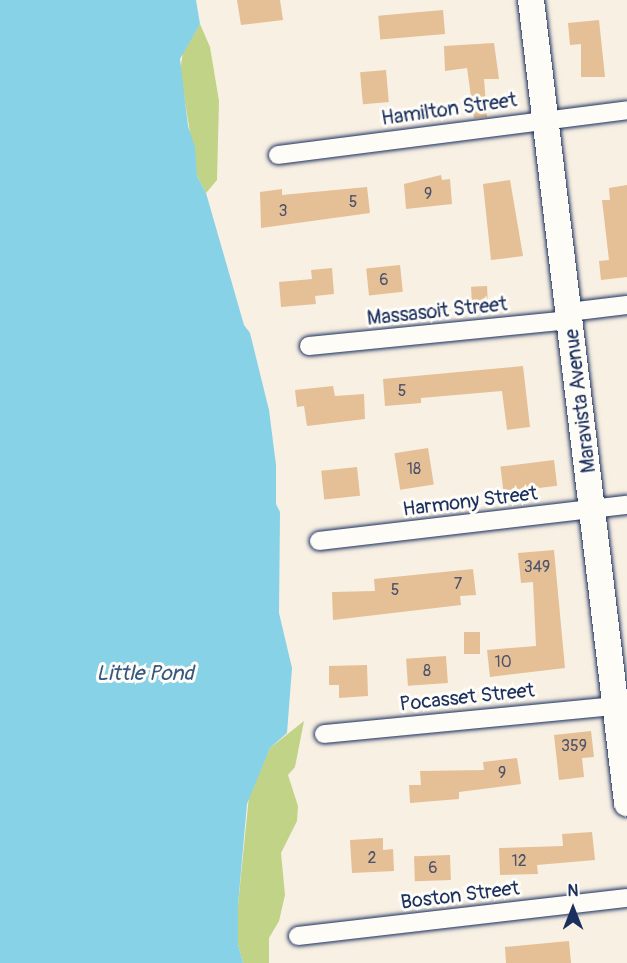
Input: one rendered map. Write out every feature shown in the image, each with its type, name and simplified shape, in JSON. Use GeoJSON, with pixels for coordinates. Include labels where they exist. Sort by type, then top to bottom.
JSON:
{"type":"FeatureCollection","features":[{"type":"Feature","properties":{"kind":"main road","name":"Maravista Avenue"},"geometry":{"type":"LineString","coordinates":[[531,0],[619,703],[627,803]]}},
{"type":"Feature","properties":{"kind":"street","name":"Hamilton Street"},"geometry":{"type":"LineString","coordinates":[[278,155],[627,110]]}},
{"type":"Feature","properties":{"kind":"street","name":"Massasoit Street"},"geometry":{"type":"LineString","coordinates":[[309,346],[569,316],[627,305]]}},
{"type":"Feature","properties":{"kind":"street","name":"Harmony Street"},"geometry":{"type":"LineString","coordinates":[[319,541],[627,505]]}},
{"type":"Feature","properties":{"kind":"street","name":"Pocasset Street"},"geometry":{"type":"LineString","coordinates":[[324,734],[619,703]]}},
{"type":"Feature","properties":{"kind":"street","name":"Boston Street"},"geometry":{"type":"LineString","coordinates":[[298,936],[627,898]]}},
{"type":"Feature","properties":{"kind":"green space"},"geometry":{"type":"Polygon","coordinates":[[[200,24],[210,47],[219,101],[217,180],[206,193],[197,176],[180,71],[183,52],[200,24]]]}},
{"type":"Feature","properties":{"kind":"green space"},"geometry":{"type":"Polygon","coordinates":[[[304,721],[295,767],[288,775],[298,806],[297,821],[281,853],[285,895],[279,921],[269,938],[269,963],[243,963],[238,944],[238,905],[249,796],[270,748],[304,721]]]}},
{"type":"Feature","properties":{"kind":"water","name":"Little Pond"},"geometry":{"type":"Polygon","coordinates":[[[0,0],[196,0],[200,24],[180,59],[188,126],[195,147],[197,176],[206,193],[244,325],[250,333],[269,410],[276,465],[276,504],[280,512],[279,613],[292,668],[287,733],[270,748],[247,804],[238,905],[238,944],[243,963],[0,963],[0,0]]]}},
{"type":"Feature","properties":{"kind":"building"},"geometry":{"type":"Polygon","coordinates":[[[237,0],[280,0],[283,20],[241,25],[237,0]]]}},
{"type":"Feature","properties":{"kind":"building"},"geometry":{"type":"Polygon","coordinates":[[[443,10],[445,34],[380,40],[378,16],[443,10]]]}},
{"type":"Feature","properties":{"kind":"building"},"geometry":{"type":"Polygon","coordinates":[[[599,20],[605,77],[581,77],[581,44],[570,45],[568,23],[599,20]]]}},
{"type":"Feature","properties":{"kind":"building"},"geometry":{"type":"Polygon","coordinates":[[[494,43],[499,79],[484,79],[487,117],[474,118],[467,68],[445,71],[444,46],[494,43]]]}},
{"type":"Feature","properties":{"kind":"building"},"geometry":{"type":"Polygon","coordinates":[[[386,70],[389,102],[363,104],[360,72],[386,70]]]}},
{"type":"Feature","properties":{"kind":"building"},"geometry":{"type":"Polygon","coordinates":[[[441,175],[442,180],[450,179],[452,204],[406,209],[404,184],[441,175]]]}},
{"type":"Feature","properties":{"kind":"building"},"geometry":{"type":"Polygon","coordinates":[[[510,180],[523,256],[491,260],[483,184],[510,180]]]}},
{"type":"Feature","properties":{"kind":"building"},"geometry":{"type":"Polygon","coordinates":[[[627,185],[627,277],[601,280],[599,261],[609,260],[602,200],[610,200],[609,188],[627,185]]]}},
{"type":"Feature","properties":{"kind":"building"},"geometry":{"type":"Polygon","coordinates":[[[367,187],[370,213],[261,228],[260,192],[282,189],[282,195],[367,187]]]}},
{"type":"Feature","properties":{"kind":"building"},"geometry":{"type":"Polygon","coordinates":[[[400,265],[403,292],[369,295],[366,269],[400,265]]]}},
{"type":"Feature","properties":{"kind":"building"},"geometry":{"type":"Polygon","coordinates":[[[332,268],[334,294],[315,296],[316,304],[281,307],[279,282],[312,279],[311,270],[332,268]]]}},
{"type":"Feature","properties":{"kind":"building"},"geometry":{"type":"Polygon","coordinates":[[[487,286],[488,304],[472,305],[471,287],[487,286]]]}},
{"type":"Feature","properties":{"kind":"building"},"geometry":{"type":"Polygon","coordinates":[[[523,366],[530,427],[507,430],[502,391],[421,398],[421,403],[385,406],[383,379],[523,366]]]}},
{"type":"Feature","properties":{"kind":"building"},"geometry":{"type":"Polygon","coordinates":[[[333,386],[335,396],[364,394],[365,419],[307,426],[304,406],[297,407],[295,390],[333,386]]]}},
{"type":"Feature","properties":{"kind":"building"},"geometry":{"type":"Polygon","coordinates":[[[428,448],[434,485],[400,490],[394,453],[428,448]]]}},
{"type":"Feature","properties":{"kind":"building"},"geometry":{"type":"Polygon","coordinates":[[[554,460],[557,486],[504,492],[500,467],[554,460]]]}},
{"type":"Feature","properties":{"kind":"building"},"geometry":{"type":"Polygon","coordinates":[[[357,467],[360,496],[324,500],[321,471],[357,467]]]}},
{"type":"Feature","properties":{"kind":"building"},"geometry":{"type":"Polygon","coordinates":[[[554,550],[565,668],[490,677],[487,650],[536,646],[533,582],[521,583],[518,553],[554,550]]]}},
{"type":"Feature","properties":{"kind":"building"},"geometry":{"type":"Polygon","coordinates":[[[473,569],[476,595],[460,596],[461,605],[333,620],[332,592],[375,591],[374,579],[473,569]]]}},
{"type":"Feature","properties":{"kind":"building"},"geometry":{"type":"Polygon","coordinates":[[[464,632],[480,632],[480,654],[464,654],[464,632]]]}},
{"type":"Feature","properties":{"kind":"building"},"geometry":{"type":"Polygon","coordinates":[[[446,656],[448,683],[408,686],[406,659],[446,656]]]}},
{"type":"Feature","properties":{"kind":"building"},"geometry":{"type":"Polygon","coordinates":[[[367,665],[368,696],[339,698],[339,685],[329,685],[329,666],[367,665]]]}},
{"type":"Feature","properties":{"kind":"building"},"geometry":{"type":"Polygon","coordinates":[[[591,731],[594,757],[582,758],[584,777],[559,780],[554,735],[591,731]]]}},
{"type":"Feature","properties":{"kind":"building"},"geometry":{"type":"Polygon","coordinates":[[[517,758],[521,784],[459,792],[459,799],[410,803],[409,785],[421,785],[420,771],[484,770],[483,762],[517,758]]]}},
{"type":"Feature","properties":{"kind":"building"},"geometry":{"type":"Polygon","coordinates":[[[592,832],[595,860],[537,865],[538,874],[500,875],[499,848],[563,846],[562,834],[592,832]]]}},
{"type":"Feature","properties":{"kind":"building"},"geometry":{"type":"Polygon","coordinates":[[[383,838],[383,850],[393,849],[394,871],[352,873],[350,840],[383,838]]]}},
{"type":"Feature","properties":{"kind":"building"},"geometry":{"type":"Polygon","coordinates":[[[450,855],[451,880],[415,881],[414,856],[450,855]]]}},
{"type":"Feature","properties":{"kind":"building"},"geometry":{"type":"Polygon","coordinates":[[[569,941],[571,963],[506,963],[505,947],[569,941]]]}}]}
